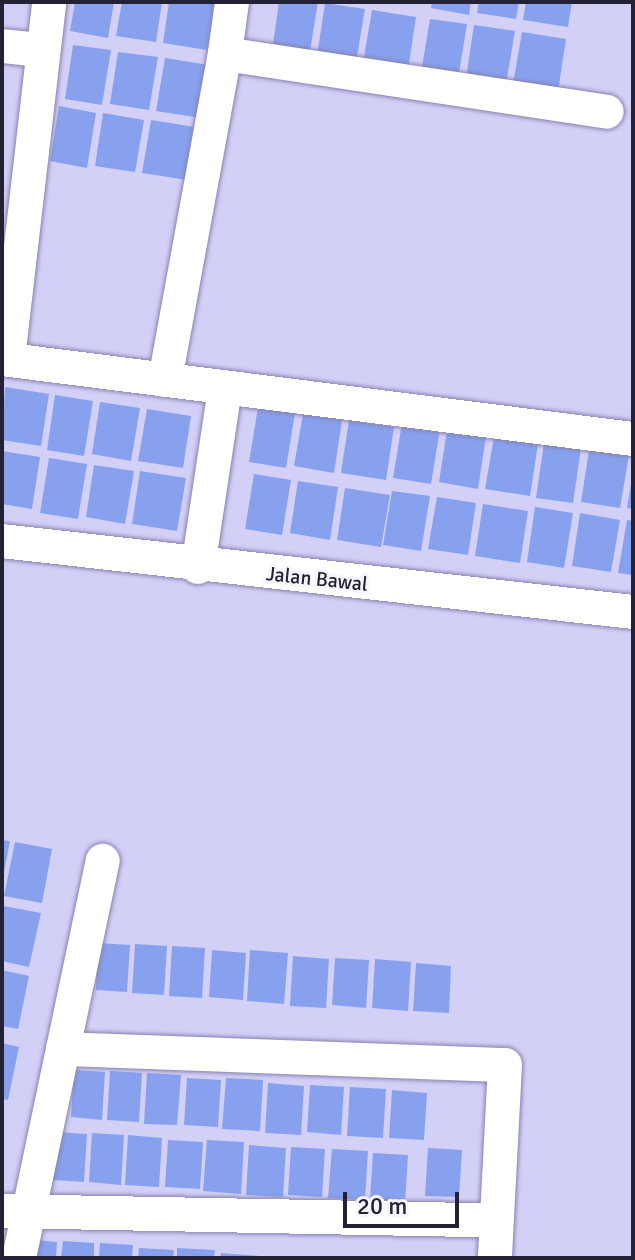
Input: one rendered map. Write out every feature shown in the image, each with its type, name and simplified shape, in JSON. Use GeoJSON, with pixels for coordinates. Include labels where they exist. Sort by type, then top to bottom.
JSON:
{"type":"FeatureCollection","features":[{"type":"Feature","properties":{"kind":"street"},"geometry":{"type":"LineString","coordinates":[[49,2],[40,50],[5,359],[633,439]]}},
{"type":"Feature","properties":{"kind":"street"},"geometry":{"type":"LineString","coordinates":[[165,380],[232,2]]}},
{"type":"Feature","properties":{"kind":"street"},"geometry":{"type":"LineString","coordinates":[[2,46],[40,50]]}},
{"type":"Feature","properties":{"kind":"street"},"geometry":{"type":"LineString","coordinates":[[225,54],[607,112]]}},
{"type":"Feature","properties":{"kind":"street"},"geometry":{"type":"LineString","coordinates":[[198,567],[225,389]]}},
{"type":"Feature","properties":{"kind":"street","name":"Jalan Bawal"},"geometry":{"type":"LineString","coordinates":[[2,541],[198,567],[633,612]]}},
{"type":"Feature","properties":{"kind":"street"},"geometry":{"type":"LineString","coordinates":[[19,1258],[15,1214],[63,1049],[103,861]]}},
{"type":"Feature","properties":{"kind":"street"},"geometry":{"type":"LineString","coordinates":[[63,1049],[505,1065],[492,1220],[495,1258]]}},
{"type":"Feature","properties":{"kind":"street"},"geometry":{"type":"LineString","coordinates":[[15,1214],[492,1220]]}},
{"type":"Feature","properties":{"kind":"building"},"geometry":{"type":"Polygon","coordinates":[[[75,2],[114,2],[108,38],[70,31],[75,2]]]}},
{"type":"Feature","properties":{"kind":"building"},"geometry":{"type":"Polygon","coordinates":[[[122,2],[162,2],[156,42],[116,36],[122,2]]]}},
{"type":"Feature","properties":{"kind":"building"},"geometry":{"type":"Polygon","coordinates":[[[169,2],[215,2],[207,50],[163,43],[169,2]]]}},
{"type":"Feature","properties":{"kind":"building"},"geometry":{"type":"Polygon","coordinates":[[[279,2],[318,2],[309,57],[272,51],[279,2]]]}},
{"type":"Feature","properties":{"kind":"building"},"geometry":{"type":"Polygon","coordinates":[[[432,2],[471,2],[469,15],[431,8],[432,2]]]}},
{"type":"Feature","properties":{"kind":"building"},"geometry":{"type":"Polygon","coordinates":[[[479,2],[519,2],[516,19],[477,13],[479,2]]]}},
{"type":"Feature","properties":{"kind":"building"},"geometry":{"type":"Polygon","coordinates":[[[526,2],[572,2],[568,27],[523,20],[526,2]]]}},
{"type":"Feature","properties":{"kind":"building"},"geometry":{"type":"Polygon","coordinates":[[[325,3],[365,9],[356,62],[317,56],[325,3]]]}},
{"type":"Feature","properties":{"kind":"building"},"geometry":{"type":"Polygon","coordinates":[[[372,10],[416,17],[408,70],[363,63],[372,10]]]}},
{"type":"Feature","properties":{"kind":"building"},"geometry":{"type":"Polygon","coordinates":[[[430,19],[467,24],[458,79],[421,73],[430,19]]]}},
{"type":"Feature","properties":{"kind":"building"},"geometry":{"type":"Polygon","coordinates":[[[474,25],[515,31],[506,84],[466,78],[474,25]]]}},
{"type":"Feature","properties":{"kind":"building"},"geometry":{"type":"Polygon","coordinates":[[[522,32],[566,39],[558,91],[513,84],[522,32]]]}},
{"type":"Feature","properties":{"kind":"building"},"geometry":{"type":"Polygon","coordinates":[[[73,45],[111,50],[102,105],[65,99],[73,45]]]}},
{"type":"Feature","properties":{"kind":"building"},"geometry":{"type":"Polygon","coordinates":[[[118,52],[158,57],[149,110],[110,104],[118,52]]]}},
{"type":"Feature","properties":{"kind":"building"},"geometry":{"type":"Polygon","coordinates":[[[165,58],[209,65],[201,118],[156,111],[165,58]]]}},
{"type":"Feature","properties":{"kind":"building"},"geometry":{"type":"Polygon","coordinates":[[[59,106],[96,113],[87,168],[50,161],[59,106]]]}},
{"type":"Feature","properties":{"kind":"building"},"geometry":{"type":"Polygon","coordinates":[[[103,113],[144,120],[135,172],[95,166],[103,113]]]}},
{"type":"Feature","properties":{"kind":"building"},"geometry":{"type":"Polygon","coordinates":[[[151,120],[195,127],[187,180],[142,173],[151,120]]]}},
{"type":"Feature","properties":{"kind":"building"},"geometry":{"type":"Polygon","coordinates":[[[5,387],[49,394],[41,446],[2,440],[5,387]]]}},
{"type":"Feature","properties":{"kind":"building"},"geometry":{"type":"Polygon","coordinates":[[[55,395],[93,401],[84,456],[47,450],[55,395]]]}},
{"type":"Feature","properties":{"kind":"building"},"geometry":{"type":"Polygon","coordinates":[[[100,402],[140,408],[131,461],[92,454],[100,402]]]}},
{"type":"Feature","properties":{"kind":"building"},"geometry":{"type":"Polygon","coordinates":[[[258,407],[295,413],[286,468],[249,462],[258,407]]]}},
{"type":"Feature","properties":{"kind":"building"},"geometry":{"type":"Polygon","coordinates":[[[147,409],[191,416],[183,468],[138,461],[147,409]]]}},
{"type":"Feature","properties":{"kind":"building"},"geometry":{"type":"Polygon","coordinates":[[[303,414],[342,420],[334,473],[294,466],[303,414]]]}},
{"type":"Feature","properties":{"kind":"building"},"geometry":{"type":"Polygon","coordinates":[[[349,420],[394,427],[386,480],[341,473],[349,420]]]}},
{"type":"Feature","properties":{"kind":"building"},"geometry":{"type":"Polygon","coordinates":[[[402,423],[440,429],[431,484],[393,478],[402,423]]]}},
{"type":"Feature","properties":{"kind":"building"},"geometry":{"type":"Polygon","coordinates":[[[447,430],[486,436],[478,489],[439,482],[447,430]]]}},
{"type":"Feature","properties":{"kind":"building"},"geometry":{"type":"Polygon","coordinates":[[[494,437],[538,444],[530,496],[485,489],[494,437]]]}},
{"type":"Feature","properties":{"kind":"building"},"geometry":{"type":"Polygon","coordinates":[[[544,443],[581,448],[573,503],[536,498],[544,443]]]}},
{"type":"Feature","properties":{"kind":"building"},"geometry":{"type":"Polygon","coordinates":[[[589,450],[629,455],[620,508],[581,502],[589,450]]]}},
{"type":"Feature","properties":{"kind":"building"},"geometry":{"type":"Polygon","coordinates":[[[2,451],[40,457],[32,509],[2,504],[2,451]]]}},
{"type":"Feature","properties":{"kind":"building"},"geometry":{"type":"Polygon","coordinates":[[[49,458],[87,464],[78,519],[40,513],[49,458]]]}},
{"type":"Feature","properties":{"kind":"building"},"geometry":{"type":"Polygon","coordinates":[[[94,465],[134,471],[125,524],[86,517],[94,465]]]}},
{"type":"Feature","properties":{"kind":"building"},"geometry":{"type":"Polygon","coordinates":[[[140,471],[186,478],[177,531],[132,524],[140,471]]]}},
{"type":"Feature","properties":{"kind":"building"},"geometry":{"type":"Polygon","coordinates":[[[254,474],[291,480],[282,535],[245,529],[254,474]]]}},
{"type":"Feature","properties":{"kind":"building"},"geometry":{"type":"Polygon","coordinates":[[[298,481],[338,487],[330,540],[290,533],[298,481]]]}},
{"type":"Feature","properties":{"kind":"building"},"geometry":{"type":"Polygon","coordinates":[[[633,484],[633,509],[627,508],[633,484]]]}},
{"type":"Feature","properties":{"kind":"building"},"geometry":{"type":"Polygon","coordinates":[[[345,488],[390,495],[381,547],[337,540],[345,488]]]}},
{"type":"Feature","properties":{"kind":"building"},"geometry":{"type":"Polygon","coordinates":[[[392,491],[430,496],[421,551],[383,545],[392,491]]]}},
{"type":"Feature","properties":{"kind":"building"},"geometry":{"type":"Polygon","coordinates":[[[437,497],[476,503],[468,555],[428,549],[437,497]]]}},
{"type":"Feature","properties":{"kind":"building"},"geometry":{"type":"Polygon","coordinates":[[[483,504],[528,511],[520,563],[475,556],[483,504]]]}},
{"type":"Feature","properties":{"kind":"building"},"geometry":{"type":"Polygon","coordinates":[[[535,507],[573,513],[564,568],[527,562],[535,507]]]}},
{"type":"Feature","properties":{"kind":"building"},"geometry":{"type":"Polygon","coordinates":[[[580,513],[620,520],[611,572],[572,566],[580,513]]]}},
{"type":"Feature","properties":{"kind":"building"},"geometry":{"type":"Polygon","coordinates":[[[627,520],[633,521],[633,575],[618,573],[627,520]]]}},
{"type":"Feature","properties":{"kind":"building"},"geometry":{"type":"Polygon","coordinates":[[[2,840],[10,841],[3,877],[2,876],[2,840]]]}},
{"type":"Feature","properties":{"kind":"building"},"geometry":{"type":"Polygon","coordinates":[[[15,842],[52,849],[42,903],[4,896],[15,842]]]}},
{"type":"Feature","properties":{"kind":"building"},"geometry":{"type":"Polygon","coordinates":[[[3,906],[41,913],[29,967],[2,961],[3,906]]]}},
{"type":"Feature","properties":{"kind":"building"},"geometry":{"type":"Polygon","coordinates":[[[98,943],[130,945],[127,992],[96,990],[98,943]]]}},
{"type":"Feature","properties":{"kind":"building"},"geometry":{"type":"Polygon","coordinates":[[[135,944],[167,946],[164,995],[132,993],[135,944]]]}},
{"type":"Feature","properties":{"kind":"building"},"geometry":{"type":"Polygon","coordinates":[[[172,946],[205,948],[202,998],[169,996],[172,946]]]}},
{"type":"Feature","properties":{"kind":"building"},"geometry":{"type":"Polygon","coordinates":[[[212,950],[246,953],[243,1000],[209,997],[212,950]]]}},
{"type":"Feature","properties":{"kind":"building"},"geometry":{"type":"Polygon","coordinates":[[[250,950],[288,953],[284,1004],[247,1001],[250,950]]]}},
{"type":"Feature","properties":{"kind":"building"},"geometry":{"type":"Polygon","coordinates":[[[293,956],[329,959],[326,1008],[290,1006],[293,956]]]}},
{"type":"Feature","properties":{"kind":"building"},"geometry":{"type":"Polygon","coordinates":[[[335,958],[369,960],[366,1008],[332,1005],[335,958]]]}},
{"type":"Feature","properties":{"kind":"building"},"geometry":{"type":"Polygon","coordinates":[[[375,959],[411,962],[408,1011],[372,1008],[375,959]]]}},
{"type":"Feature","properties":{"kind":"building"},"geometry":{"type":"Polygon","coordinates":[[[416,963],[451,966],[449,1013],[413,1011],[416,963]]]}},
{"type":"Feature","properties":{"kind":"building"},"geometry":{"type":"Polygon","coordinates":[[[2,970],[29,976],[18,1029],[2,1026],[2,970]]]}},
{"type":"Feature","properties":{"kind":"building"},"geometry":{"type":"Polygon","coordinates":[[[2,1043],[19,1047],[8,1100],[2,1099],[2,1043]]]}},
{"type":"Feature","properties":{"kind":"building"},"geometry":{"type":"Polygon","coordinates":[[[74,1070],[105,1072],[102,1120],[71,1117],[74,1070]]]}},
{"type":"Feature","properties":{"kind":"building"},"geometry":{"type":"Polygon","coordinates":[[[110,1071],[142,1073],[139,1122],[107,1120],[110,1071]]]}},
{"type":"Feature","properties":{"kind":"building"},"geometry":{"type":"Polygon","coordinates":[[[147,1073],[181,1075],[177,1125],[144,1124],[147,1073]]]}},
{"type":"Feature","properties":{"kind":"building"},"geometry":{"type":"Polygon","coordinates":[[[187,1078],[221,1080],[218,1127],[184,1125],[187,1078]]]}},
{"type":"Feature","properties":{"kind":"building"},"geometry":{"type":"Polygon","coordinates":[[[226,1078],[263,1080],[260,1131],[222,1129],[226,1078]]]}},
{"type":"Feature","properties":{"kind":"building"},"geometry":{"type":"Polygon","coordinates":[[[268,1083],[304,1086],[301,1135],[265,1133],[268,1083]]]}},
{"type":"Feature","properties":{"kind":"building"},"geometry":{"type":"Polygon","coordinates":[[[310,1085],[344,1087],[341,1135],[307,1132],[310,1085]]]}},
{"type":"Feature","properties":{"kind":"building"},"geometry":{"type":"Polygon","coordinates":[[[350,1087],[386,1089],[383,1138],[347,1136],[350,1087]]]}},
{"type":"Feature","properties":{"kind":"building"},"geometry":{"type":"Polygon","coordinates":[[[392,1090],[427,1093],[424,1140],[389,1138],[392,1090]]]}},
{"type":"Feature","properties":{"kind":"building"},"geometry":{"type":"Polygon","coordinates":[[[55,1132],[87,1134],[84,1182],[52,1180],[55,1132]]]}},
{"type":"Feature","properties":{"kind":"building"},"geometry":{"type":"Polygon","coordinates":[[[92,1133],[124,1135],[121,1185],[89,1182],[92,1133]]]}},
{"type":"Feature","properties":{"kind":"building"},"geometry":{"type":"Polygon","coordinates":[[[128,1135],[162,1138],[159,1187],[125,1185],[128,1135]]]}},
{"type":"Feature","properties":{"kind":"building"},"geometry":{"type":"Polygon","coordinates":[[[168,1140],[203,1142],[200,1189],[165,1187],[168,1140]]]}},
{"type":"Feature","properties":{"kind":"building"},"geometry":{"type":"Polygon","coordinates":[[[207,1140],[244,1142],[241,1194],[203,1191],[207,1140]]]}},
{"type":"Feature","properties":{"kind":"building"},"geometry":{"type":"Polygon","coordinates":[[[249,1145],[286,1148],[283,1197],[246,1195],[249,1145]]]}},
{"type":"Feature","properties":{"kind":"building"},"geometry":{"type":"Polygon","coordinates":[[[291,1147],[325,1149],[322,1197],[288,1195],[291,1147]]]}},
{"type":"Feature","properties":{"kind":"building"},"geometry":{"type":"Polygon","coordinates":[[[428,1148],[462,1150],[459,1197],[425,1196],[428,1148]]]}},
{"type":"Feature","properties":{"kind":"building"},"geometry":{"type":"Polygon","coordinates":[[[332,1149],[368,1151],[365,1200],[328,1198],[332,1149]]]}},
{"type":"Feature","properties":{"kind":"building"},"geometry":{"type":"Polygon","coordinates":[[[373,1153],[408,1155],[405,1203],[370,1200],[373,1153]]]}},
{"type":"Feature","properties":{"kind":"building"},"geometry":{"type":"Polygon","coordinates":[[[26,1239],[57,1242],[56,1258],[25,1258],[26,1239]]]}},
{"type":"Feature","properties":{"kind":"building"},"geometry":{"type":"Polygon","coordinates":[[[63,1241],[94,1243],[94,1258],[61,1258],[63,1241]]]}},
{"type":"Feature","properties":{"kind":"building"},"geometry":{"type":"Polygon","coordinates":[[[100,1243],[133,1245],[132,1258],[99,1258],[100,1243]]]}},
{"type":"Feature","properties":{"kind":"building"},"geometry":{"type":"Polygon","coordinates":[[[139,1248],[174,1250],[173,1258],[138,1258],[139,1248]]]}},
{"type":"Feature","properties":{"kind":"building"},"geometry":{"type":"Polygon","coordinates":[[[177,1248],[215,1250],[214,1258],[177,1258],[177,1248]]]}},
{"type":"Feature","properties":{"kind":"building"},"geometry":{"type":"Polygon","coordinates":[[[221,1253],[260,1256],[260,1258],[220,1258],[221,1253]]]}}]}
